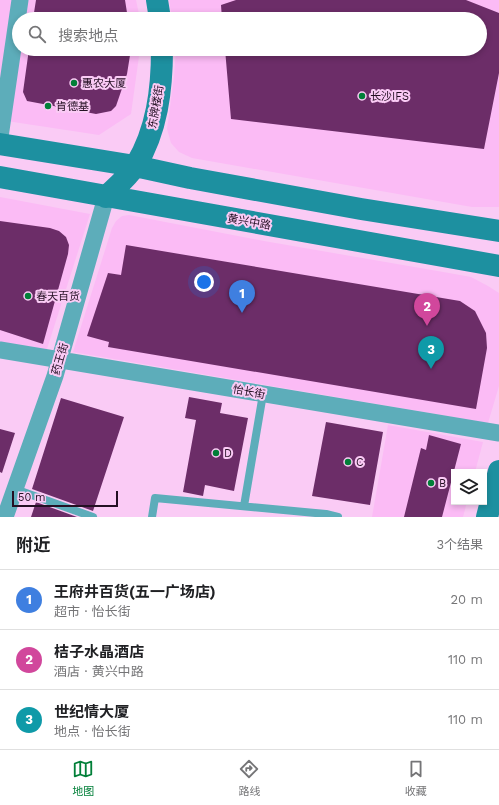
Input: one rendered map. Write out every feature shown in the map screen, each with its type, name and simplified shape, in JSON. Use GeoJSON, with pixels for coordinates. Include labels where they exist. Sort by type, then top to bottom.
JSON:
{"type":"FeatureCollection","features":[{"type":"Feature","properties":{"kind":"main road"},"geometry":{"type":"LineString","coordinates":[[157,0],[159,12]]}},
{"type":"Feature","properties":{"kind":"main road","name":"东牌楼街"},"geometry":{"type":"LineString","coordinates":[[106,197],[135,166],[153,130],[161,84],[162,56]]}},
{"type":"Feature","properties":{"kind":"main road"},"geometry":{"type":"LineString","coordinates":[[0,144],[135,166],[190,178],[361,209],[494,229]]}},
{"type":"Feature","properties":{"kind":"main road","name":"黄兴中路"},"geometry":{"type":"LineString","coordinates":[[0,177],[499,266]]}},
{"type":"Feature","properties":{"kind":"main road"},"geometry":{"type":"LineString","coordinates":[[476,262],[499,274]]}},
{"type":"Feature","properties":{"kind":"main road"},"geometry":{"type":"LineString","coordinates":[[487,517],[499,471]]}},
{"type":"Feature","properties":{"kind":"street"},"geometry":{"type":"LineString","coordinates":[[18,12],[20,0]]}},
{"type":"Feature","properties":{"kind":"street"},"geometry":{"type":"LineString","coordinates":[[0,137],[12,55]]}},
{"type":"Feature","properties":{"kind":"street","name":"药王街"},"geometry":{"type":"LineString","coordinates":[[5,517],[60,359],[106,197]]}},
{"type":"Feature","properties":{"kind":"street","name":"怡长街"},"geometry":{"type":"LineString","coordinates":[[0,350],[499,434]]}},
{"type":"Feature","properties":{"kind":"lane"},"geometry":{"type":"LineString","coordinates":[[244,506],[263,394]]}},
{"type":"Feature","properties":{"kind":"lane"},"geometry":{"type":"LineString","coordinates":[[15,489],[92,517]]}},
{"type":"Feature","properties":{"kind":"lane"},"geometry":{"type":"LineString","coordinates":[[152,517],[155,498],[244,506],[338,517]]}},
{"type":"Feature","properties":{"kind":"shaded area"},"geometry":{"type":"Polygon","coordinates":[[[0,0],[136,0],[139,12],[12,12],[12,56],[139,56],[131,114],[99,135],[0,120],[0,0]]]}},
{"type":"Feature","properties":{"kind":"shaded area"},"geometry":{"type":"Polygon","coordinates":[[[169,0],[499,0],[499,207],[472,207],[192,158],[179,152],[171,143],[167,129],[176,56],[487,56],[487,12],[171,12],[169,0]]]}},
{"type":"Feature","properties":{"kind":"shaded area","name":"春天百货"},"geometry":{"type":"Polygon","coordinates":[[[0,197],[90,214],[46,352],[0,342],[0,197]]]}},
{"type":"Feature","properties":{"kind":"shaded area"},"geometry":{"type":"Polygon","coordinates":[[[129,215],[264,241],[471,277],[488,286],[499,293],[499,386],[488,423],[73,352],[112,228],[116,221],[122,216],[129,215]]]}},
{"type":"Feature","properties":{"kind":"shaded area"},"geometry":{"type":"Polygon","coordinates":[[[388,425],[483,442],[476,469],[451,469],[451,505],[466,505],[463,517],[372,517],[388,425]]]}},
{"type":"Feature","properties":{"kind":"building"},"geometry":{"type":"Polygon","coordinates":[[[36,0],[125,0],[127,12],[34,12],[36,0]]]}},
{"type":"Feature","properties":{"kind":"building","name":"长沙IFS"},"geometry":{"type":"Polygon","coordinates":[[[236,0],[466,0],[499,13],[499,73],[484,149],[231,119],[226,56],[487,56],[487,12],[222,12],[221,5],[236,0]]]}},
{"type":"Feature","properties":{"kind":"building","name":"惠农大厦"},"geometry":{"type":"Polygon","coordinates":[[[28,56],[130,56],[127,74],[116,106],[111,111],[96,114],[27,101],[23,92],[28,56]]]}},
{"type":"Feature","properties":{"kind":"building","name":"春天百货"},"geometry":{"type":"Polygon","coordinates":[[[0,221],[50,228],[59,231],[66,237],[69,245],[68,254],[43,344],[0,330],[0,221]]]}},
{"type":"Feature","properties":{"kind":"building"},"geometry":{"type":"Polygon","coordinates":[[[126,245],[460,301],[475,311],[486,333],[487,348],[476,409],[108,347],[109,342],[87,336],[108,273],[121,275],[126,245]]]}},
{"type":"Feature","properties":{"kind":"building","name":"D"},"geometry":{"type":"Polygon","coordinates":[[[189,397],[222,403],[220,413],[248,418],[234,491],[205,485],[203,496],[183,492],[196,420],[185,418],[189,397]]]}},
{"type":"Feature","properties":{"kind":"building"},"geometry":{"type":"Polygon","coordinates":[[[61,398],[124,417],[93,511],[32,489],[61,398]]]}},
{"type":"Feature","properties":{"kind":"building","name":"C"},"geometry":{"type":"Polygon","coordinates":[[[326,422],[383,432],[370,505],[312,496],[326,422]]]}},
{"type":"Feature","properties":{"kind":"building"},"geometry":{"type":"Polygon","coordinates":[[[0,429],[15,433],[2,473],[0,472],[0,429]]]}},
{"type":"Feature","properties":{"kind":"building","name":"B"},"geometry":{"type":"Polygon","coordinates":[[[429,435],[461,444],[454,469],[451,469],[451,482],[442,517],[404,517],[421,448],[426,450],[429,435]]]}},
{"type":"Feature","properties":{"kind":"building"},"geometry":{"type":"Polygon","coordinates":[[[36,502],[77,517],[31,517],[36,502]]]}},
{"type":"Feature","properties":{"kind":"place","name":"惠农大厦"},"geometry":{"type":"Point","coordinates":[74,83]}},
{"type":"Feature","properties":{"kind":"place","name":"长沙IFS"},"geometry":{"type":"Point","coordinates":[362,96]}},
{"type":"Feature","properties":{"kind":"place","name":"肯德基"},"geometry":{"type":"Point","coordinates":[48,106]}},
{"type":"Feature","properties":{"kind":"place","name":"春天百货"},"geometry":{"type":"Point","coordinates":[28,296]}},
{"type":"Feature","properties":{"kind":"place","name":"王府井百货(五一广场店)"},"geometry":{"type":"Point","coordinates":[242,313]}},
{"type":"Feature","properties":{"kind":"place","name":"桔子水晶酒店"},"geometry":{"type":"Point","coordinates":[427,326]}},
{"type":"Feature","properties":{"kind":"place","name":"世纪情大厦"},"geometry":{"type":"Point","coordinates":[431,369]}},
{"type":"Feature","properties":{"kind":"place","name":"D"},"geometry":{"type":"Point","coordinates":[216,453]}},
{"type":"Feature","properties":{"kind":"place","name":"C"},"geometry":{"type":"Point","coordinates":[348,462]}},
{"type":"Feature","properties":{"kind":"place","name":"B"},"geometry":{"type":"Point","coordinates":[431,483]}}]}
